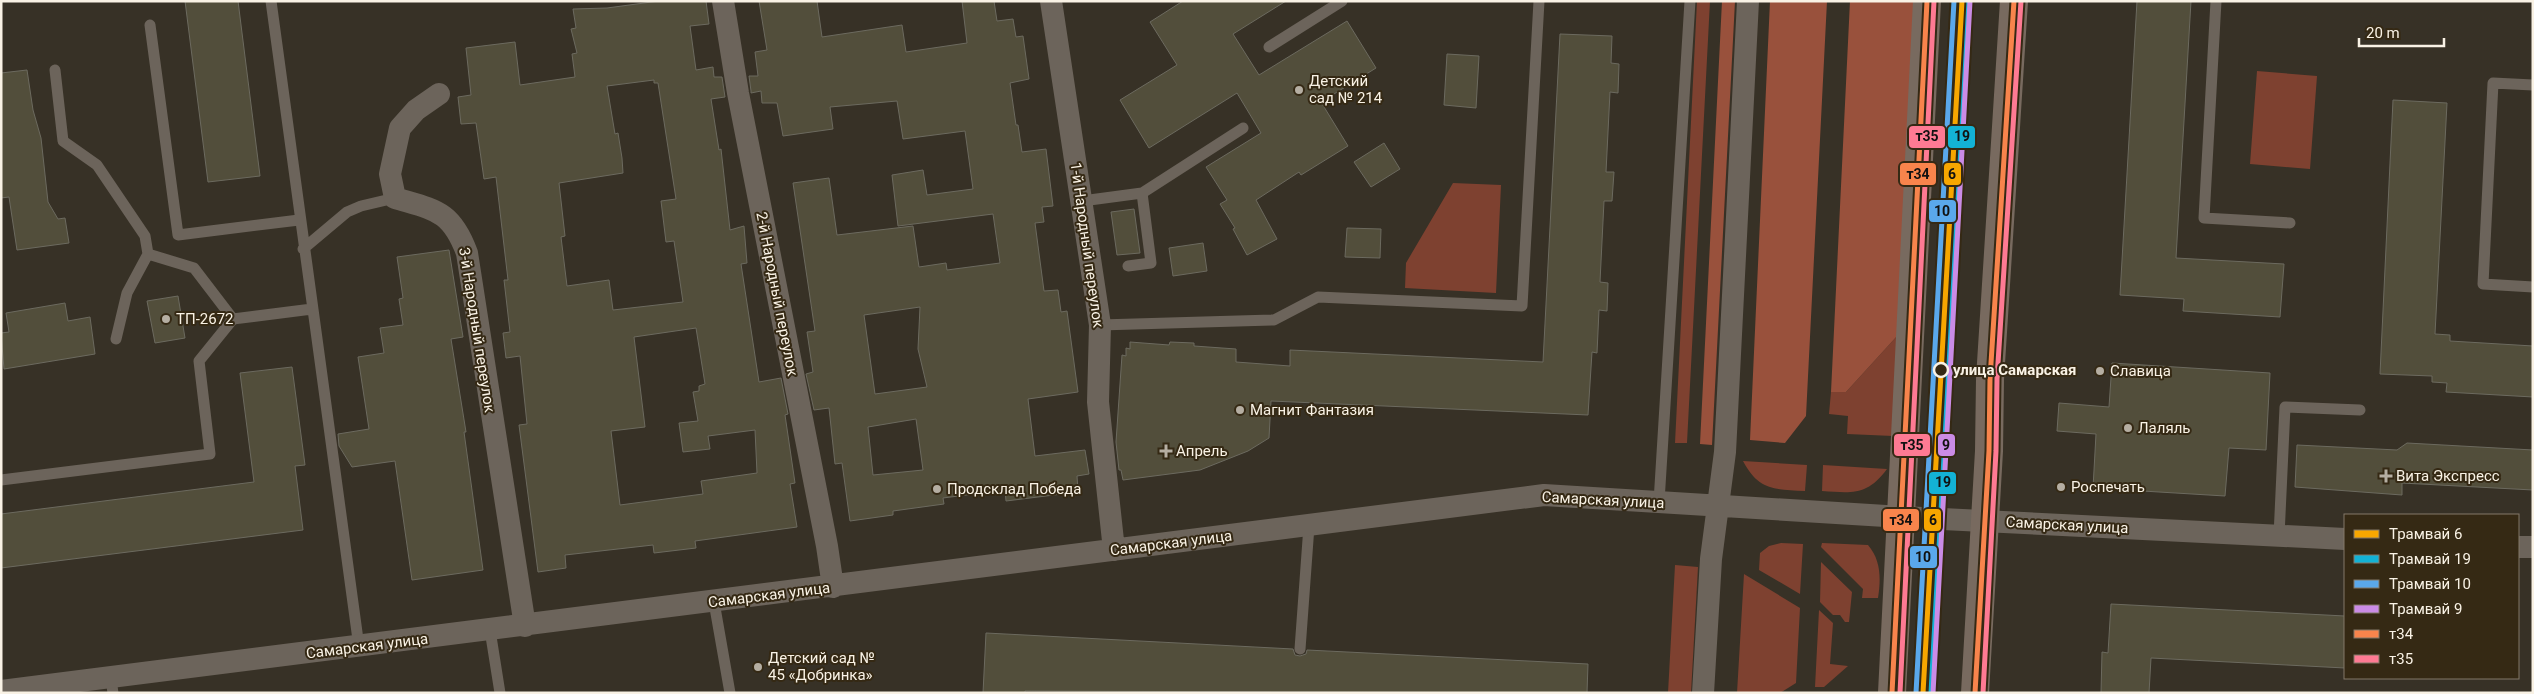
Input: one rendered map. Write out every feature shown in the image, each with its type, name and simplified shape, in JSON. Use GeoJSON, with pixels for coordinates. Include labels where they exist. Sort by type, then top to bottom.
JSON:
{"type":"FeatureCollection","features":[{"type":"Feature","properties":{"kind":"main road"},"geometry":{"type":"LineString","coordinates":[[1892,693],[1927,1]]}},
{"type":"Feature","properties":{"kind":"main road"},"geometry":{"type":"LineString","coordinates":[[1974,693],[1990,380],[2014,1]]}},
{"type":"Feature","properties":{"kind":"street","name":"2-й Народный переулок"},"geometry":{"type":"LineString","coordinates":[[723,1],[738,93],[827,546],[833,587]]}},
{"type":"Feature","properties":{"kind":"street","name":"1-й Народный переулок"},"geometry":{"type":"LineString","coordinates":[[1051,1],[1100,325],[1098,402],[1114,550]]}},
{"type":"Feature","properties":{"kind":"street"},"geometry":{"type":"LineString","coordinates":[[1703,693],[1711,560],[1726,452],[1748,1]]}},
{"type":"Feature","properties":{"kind":"street"},"geometry":{"type":"LineString","coordinates":[[394,198],[390,174],[400,128],[416,110],[439,94]]}},
{"type":"Feature","properties":{"kind":"street","name":"3-й Народный переулок"},"geometry":{"type":"LineString","coordinates":[[394,198],[436,210],[452,221],[467,254],[525,626]]}},
{"type":"Feature","properties":{"kind":"street","name":"Самарская улица"},"geometry":{"type":"LineString","coordinates":[[1,691],[112,686],[359,647],[1544,495],[1902,517],[2344,539]]}},
{"type":"Feature","properties":{"kind":"street"},"geometry":{"type":"LineString","coordinates":[[2519,547],[2533,548]]}},
{"type":"Feature","properties":{"kind":"lane"},"geometry":{"type":"LineString","coordinates":[[271,1],[299,220],[359,647]]}},
{"type":"Feature","properties":{"kind":"lane"},"geometry":{"type":"LineString","coordinates":[[1269,47],[1342,1]]}},
{"type":"Feature","properties":{"kind":"lane"},"geometry":{"type":"LineString","coordinates":[[1100,325],[1274,320],[1318,297],[1522,306],[1539,1]]}},
{"type":"Feature","properties":{"kind":"lane"},"geometry":{"type":"LineString","coordinates":[[1659,502],[1690,1]]}},
{"type":"Feature","properties":{"kind":"lane"},"geometry":{"type":"LineString","coordinates":[[2216,1],[2204,218],[2290,223]]}},
{"type":"Feature","properties":{"kind":"lane"},"geometry":{"type":"LineString","coordinates":[[150,25],[178,235],[299,220]]}},
{"type":"Feature","properties":{"kind":"lane"},"geometry":{"type":"LineString","coordinates":[[55,70],[64,141],[97,165],[145,236],[148,254],[128,294],[116,339]]}},
{"type":"Feature","properties":{"kind":"lane"},"geometry":{"type":"LineString","coordinates":[[2533,85],[2493,83],[2483,284],[2533,288]]}},
{"type":"Feature","properties":{"kind":"lane"},"geometry":{"type":"LineString","coordinates":[[1082,201],[1142,193],[1243,128]]}},
{"type":"Feature","properties":{"kind":"lane"},"geometry":{"type":"LineString","coordinates":[[1128,266],[1151,263],[1142,193]]}},
{"type":"Feature","properties":{"kind":"lane"},"geometry":{"type":"LineString","coordinates":[[303,249],[347,212],[361,206],[394,198]]}},
{"type":"Feature","properties":{"kind":"lane"},"geometry":{"type":"LineString","coordinates":[[148,254],[194,268],[233,319]]}},
{"type":"Feature","properties":{"kind":"lane"},"geometry":{"type":"LineString","coordinates":[[1,480],[210,454],[199,361],[233,319],[312,309]]}},
{"type":"Feature","properties":{"kind":"lane"},"geometry":{"type":"LineString","coordinates":[[2279,536],[2285,407],[2360,410]]}},
{"type":"Feature","properties":{"kind":"lane"},"geometry":{"type":"LineString","coordinates":[[1300,649],[1309,526]]}},
{"type":"Feature","properties":{"kind":"lane"},"geometry":{"type":"LineString","coordinates":[[714,602],[730,693]]}},
{"type":"Feature","properties":{"kind":"lane"},"geometry":{"type":"LineString","coordinates":[[490,630],[500,693]]}},
{"type":"Feature","properties":{"kind":"shaded area"},"geometry":{"type":"Polygon","coordinates":[[[1697,1],[1710,1],[1687,443],[1675,443],[1697,1]]]}},
{"type":"Feature","properties":{"kind":"shaded area"},"geometry":{"type":"Polygon","coordinates":[[[1722,1],[1735,1],[1712,445],[1700,444],[1722,1]]]}},
{"type":"Feature","properties":{"kind":"shaded area"},"geometry":{"type":"Polygon","coordinates":[[[1770,1],[1827,1],[1806,416],[1785,443],[1750,440],[1770,1]]]}},
{"type":"Feature","properties":{"kind":"shaded area"},"geometry":{"type":"Polygon","coordinates":[[[1850,1],[1914,1],[1898,335],[1846,392],[1831,392],[1850,1]]]}},
{"type":"Feature","properties":{"kind":"shaded area"},"geometry":{"type":"Polygon","coordinates":[[[2257,71],[2317,76],[2310,169],[2250,164],[2257,71]]]}},
{"type":"Feature","properties":{"kind":"shaded area"},"geometry":{"type":"Polygon","coordinates":[[[1453,183],[1501,185],[1496,293],[1405,288],[1406,263],[1453,183]]]}},
{"type":"Feature","properties":{"kind":"shaded area"},"geometry":{"type":"Polygon","coordinates":[[[1898,335],[1893,436],[1847,434],[1848,416],[1829,414],[1831,392],[1846,392],[1898,335]]]}},
{"type":"Feature","properties":{"kind":"shaded area"},"geometry":{"type":"Polygon","coordinates":[[[1743,461],[1807,465],[1805,491],[1768,487],[1755,478],[1743,461]]]}},
{"type":"Feature","properties":{"kind":"shaded area"},"geometry":{"type":"Polygon","coordinates":[[[1823,465],[1887,469],[1880,478],[1866,488],[1850,492],[1833,492],[1822,491],[1823,465]]]}},
{"type":"Feature","properties":{"kind":"shaded area"},"geometry":{"type":"Polygon","coordinates":[[[1781,543],[1803,544],[1800,594],[1759,570],[1760,553],[1769,546],[1781,543]]]}},
{"type":"Feature","properties":{"kind":"shaded area"},"geometry":{"type":"Polygon","coordinates":[[[1822,543],[1868,545],[1878,563],[1880,584],[1878,598],[1862,598],[1863,589],[1821,547],[1822,543]]]}},
{"type":"Feature","properties":{"kind":"shaded area"},"geometry":{"type":"Polygon","coordinates":[[[1821,562],[1852,592],[1849,622],[1845,622],[1840,615],[1833,615],[1820,602],[1821,562]]]}},
{"type":"Feature","properties":{"kind":"shaded area"},"geometry":{"type":"Polygon","coordinates":[[[1675,565],[1698,567],[1691,693],[1668,693],[1675,565]]]}},
{"type":"Feature","properties":{"kind":"shaded area"},"geometry":{"type":"Polygon","coordinates":[[[1744,574],[1800,608],[1796,683],[1780,693],[1737,693],[1744,574]]]}},
{"type":"Feature","properties":{"kind":"shaded area"},"geometry":{"type":"Polygon","coordinates":[[[1819,610],[1833,623],[1830,664],[1848,666],[1824,687],[1815,687],[1819,610]]]}},
{"type":"Feature","properties":{"kind":"building"},"geometry":{"type":"Polygon","coordinates":[[[185,1],[238,1],[260,176],[208,182],[185,1]]]}},
{"type":"Feature","properties":{"kind":"building"},"geometry":{"type":"Polygon","coordinates":[[[659,1],[706,1],[709,24],[690,26],[696,70],[713,67],[714,77],[722,77],[725,97],[711,99],[719,150],[721,149],[730,230],[744,226],[747,263],[741,264],[759,382],[781,378],[788,414],[785,415],[795,483],[790,484],[797,527],[695,541],[696,548],[654,553],[653,545],[565,555],[566,568],[538,572],[519,425],[527,424],[520,356],[506,358],[503,333],[510,332],[504,280],[508,280],[496,177],[484,179],[476,123],[461,124],[458,97],[471,95],[466,48],[515,42],[520,85],[575,77],[572,54],[577,53],[571,29],[576,28],[573,9],[607,8],[659,1]],[[654,80],[607,86],[615,134],[618,133],[623,173],[559,183],[565,236],[561,237],[567,286],[609,280],[613,310],[683,302],[674,241],[666,242],[661,201],[676,199],[658,83],[654,83],[654,80]],[[696,328],[634,337],[645,427],[611,431],[620,505],[703,494],[701,481],[757,473],[755,430],[708,436],[710,449],[683,452],[679,423],[698,421],[693,392],[699,391],[699,386],[705,384],[696,328]]]}},
{"type":"Feature","properties":{"kind":"building"},"geometry":{"type":"Polygon","coordinates":[[[759,1],[817,1],[822,37],[902,25],[906,52],[967,43],[962,1],[994,1],[997,21],[1013,19],[1016,37],[1023,36],[1029,79],[1010,83],[1016,125],[1018,125],[1022,152],[1046,149],[1053,206],[1042,207],[1044,222],[1035,223],[1044,291],[1058,290],[1061,312],[1067,311],[1078,392],[1028,399],[1035,456],[1085,450],[1089,474],[1077,476],[1078,492],[1006,501],[1005,490],[943,498],[944,504],[893,511],[893,515],[850,521],[842,463],[835,464],[829,408],[814,410],[806,374],[813,372],[807,332],[815,331],[793,183],[829,178],[837,235],[913,226],[919,267],[946,263],[947,270],[1000,263],[993,214],[898,226],[892,175],[923,170],[927,195],[973,189],[965,131],[903,139],[897,101],[830,107],[833,129],[783,136],[777,103],[762,103],[761,91],[751,93],[749,76],[758,76],[755,52],[767,50],[759,1]],[[920,307],[864,315],[875,394],[927,387],[918,349],[920,307]],[[916,419],[868,427],[873,475],[923,470],[916,419]]]}},
{"type":"Feature","properties":{"kind":"building"},"geometry":{"type":"Polygon","coordinates":[[[1183,1],[1286,1],[1233,34],[1259,75],[1347,21],[1376,68],[1321,102],[1348,146],[1301,175],[1299,172],[1256,200],[1277,239],[1247,255],[1233,229],[1235,228],[1220,204],[1227,200],[1206,167],[1261,133],[1237,93],[1149,148],[1120,100],[1177,65],[1150,22],[1183,1]]]}},
{"type":"Feature","properties":{"kind":"building"},"geometry":{"type":"Polygon","coordinates":[[[2137,1],[2191,1],[2176,258],[2284,264],[2280,317],[2183,311],[2184,299],[2120,295],[2137,1]]]}},
{"type":"Feature","properties":{"kind":"building"},"geometry":{"type":"Polygon","coordinates":[[[1560,34],[1612,36],[1611,63],[1619,64],[1618,93],[1610,92],[1606,172],[1614,172],[1612,201],[1604,201],[1600,282],[1608,283],[1607,311],[1599,310],[1597,353],[1592,352],[1588,415],[1271,401],[1269,438],[1248,451],[1200,470],[1123,480],[1121,470],[1119,470],[1116,442],[1122,355],[1126,356],[1126,348],[1130,349],[1130,342],[1169,345],[1170,342],[1194,343],[1194,346],[1236,349],[1236,362],[1290,366],[1290,350],[1543,362],[1560,34]]]}},
{"type":"Feature","properties":{"kind":"building"},"geometry":{"type":"Polygon","coordinates":[[[1447,54],[1479,56],[1476,108],[1444,105],[1447,54]]]}},
{"type":"Feature","properties":{"kind":"building"},"geometry":{"type":"Polygon","coordinates":[[[27,70],[33,110],[41,138],[48,202],[58,219],[65,218],[69,243],[17,250],[9,197],[1,198],[1,73],[27,70]]]}},
{"type":"Feature","properties":{"kind":"building"},"geometry":{"type":"Polygon","coordinates":[[[2393,100],[2447,103],[2435,334],[2450,335],[2450,341],[2533,346],[2533,397],[2446,392],[2447,383],[2432,382],[2432,376],[2380,374],[2393,100]]]}},
{"type":"Feature","properties":{"kind":"building"},"geometry":{"type":"Polygon","coordinates":[[[1384,143],[1400,169],[1371,187],[1354,162],[1384,143]]]}},
{"type":"Feature","properties":{"kind":"building"},"geometry":{"type":"Polygon","coordinates":[[[1134,209],[1140,253],[1117,255],[1111,212],[1134,209]]]}},
{"type":"Feature","properties":{"kind":"building"},"geometry":{"type":"Polygon","coordinates":[[[1347,228],[1381,229],[1380,258],[1345,257],[1347,228]]]}},
{"type":"Feature","properties":{"kind":"building"},"geometry":{"type":"Polygon","coordinates":[[[1203,243],[1207,271],[1173,276],[1169,248],[1203,243]]]}},
{"type":"Feature","properties":{"kind":"building"},"geometry":{"type":"Polygon","coordinates":[[[449,250],[463,337],[451,339],[466,432],[464,432],[483,570],[412,580],[395,461],[352,467],[339,446],[338,434],[369,429],[358,357],[384,353],[380,328],[403,325],[399,299],[403,298],[397,257],[449,250]]]}},
{"type":"Feature","properties":{"kind":"building","name":"ТП-2672"},"geometry":{"type":"Polygon","coordinates":[[[178,296],[185,338],[155,343],[147,301],[178,296]]]}},
{"type":"Feature","properties":{"kind":"building"},"geometry":{"type":"Polygon","coordinates":[[[65,303],[68,321],[90,317],[95,354],[4,369],[1,333],[9,332],[6,313],[65,303]]]}},
{"type":"Feature","properties":{"kind":"building"},"geometry":{"type":"Polygon","coordinates":[[[2112,363],[2270,373],[2266,450],[2229,448],[2225,496],[2093,488],[2096,434],[2057,431],[2059,403],[2109,407],[2112,363]]]}},
{"type":"Feature","properties":{"kind":"building"},"geometry":{"type":"Polygon","coordinates":[[[292,367],[305,465],[295,466],[303,530],[1,568],[1,514],[254,482],[240,373],[292,367]]]}},
{"type":"Feature","properties":{"kind":"building"},"geometry":{"type":"Polygon","coordinates":[[[2407,443],[2533,450],[2533,490],[2402,483],[2402,495],[2295,487],[2297,445],[2397,450],[2407,443]]]}},
{"type":"Feature","properties":{"kind":"building"},"geometry":{"type":"Polygon","coordinates":[[[2111,604],[2344,616],[2344,668],[2151,658],[2149,693],[2101,693],[2102,652],[2108,653],[2111,604]]]}},
{"type":"Feature","properties":{"kind":"building"},"geometry":{"type":"Polygon","coordinates":[[[986,633],[1293,649],[1295,655],[1300,656],[1306,654],[1307,650],[1588,664],[1587,693],[1025,691],[1025,693],[983,693],[986,633]]]}},
{"type":"Feature","properties":{"kind":"tram line","name":"10"},"geometry":{"type":"LineString","coordinates":[[1916,693],[1954,1]]}},
{"type":"Feature","properties":{"kind":"tram line","name":"6"},"geometry":{"type":"LineString","coordinates":[[1923,693],[1962,1]]}},
{"type":"Feature","properties":{"kind":"tram line","name":"19"},"geometry":{"type":"LineString","coordinates":[[1931,693],[1969,1]]}},
{"type":"Feature","properties":{"kind":"tram line","name":"9"},"geometry":{"type":"LineString","coordinates":[[1933,693],[1970,1]]}},
{"type":"Feature","properties":{"kind":"transit line","name":"т34"},"geometry":{"type":"LineString","coordinates":[[1892,693],[1927,1]]}},
{"type":"Feature","properties":{"kind":"transit line","name":"т35"},"geometry":{"type":"LineString","coordinates":[[1900,693],[1934,1]]}},
{"type":"Feature","properties":{"kind":"transit line","name":"т34"},"geometry":{"type":"LineString","coordinates":[[1975,693],[1989,451],[1990,379],[2014,1]]}},
{"type":"Feature","properties":{"kind":"transit line","name":"т35"},"geometry":{"type":"LineString","coordinates":[[1983,693],[1996,451],[1997,379],[2021,1]]}},
{"type":"Feature","properties":{"kind":"place","name":"Детский сад № 214"},"geometry":{"type":"Point","coordinates":[1299,90]}},
{"type":"Feature","properties":{"kind":"place","name":"ТП-2672"},"geometry":{"type":"Point","coordinates":[166,319]}},
{"type":"Feature","properties":{"kind":"place","name":"улица Самарская"},"geometry":{"type":"Point","coordinates":[1941,370]}},
{"type":"Feature","properties":{"kind":"place","name":"Славица"},"geometry":{"type":"Point","coordinates":[2100,371]}},
{"type":"Feature","properties":{"kind":"place","name":"Магнит Фантазия"},"geometry":{"type":"Point","coordinates":[1240,410]}},
{"type":"Feature","properties":{"kind":"place","name":"Лаляль"},"geometry":{"type":"Point","coordinates":[2128,428]}},
{"type":"Feature","properties":{"kind":"place","name":"Апрель"},"geometry":{"type":"Point","coordinates":[1166,451]}},
{"type":"Feature","properties":{"kind":"place","name":"Вита Экспресс"},"geometry":{"type":"Point","coordinates":[2386,476]}},
{"type":"Feature","properties":{"kind":"place","name":"Роспечать"},"geometry":{"type":"Point","coordinates":[2061,487]}},
{"type":"Feature","properties":{"kind":"place","name":"Продсклад Победа"},"geometry":{"type":"Point","coordinates":[937,489]}},
{"type":"Feature","properties":{"kind":"place","name":"Детский сад № 45 «Добринка»"},"geometry":{"type":"Point","coordinates":[758,667]}}]}
